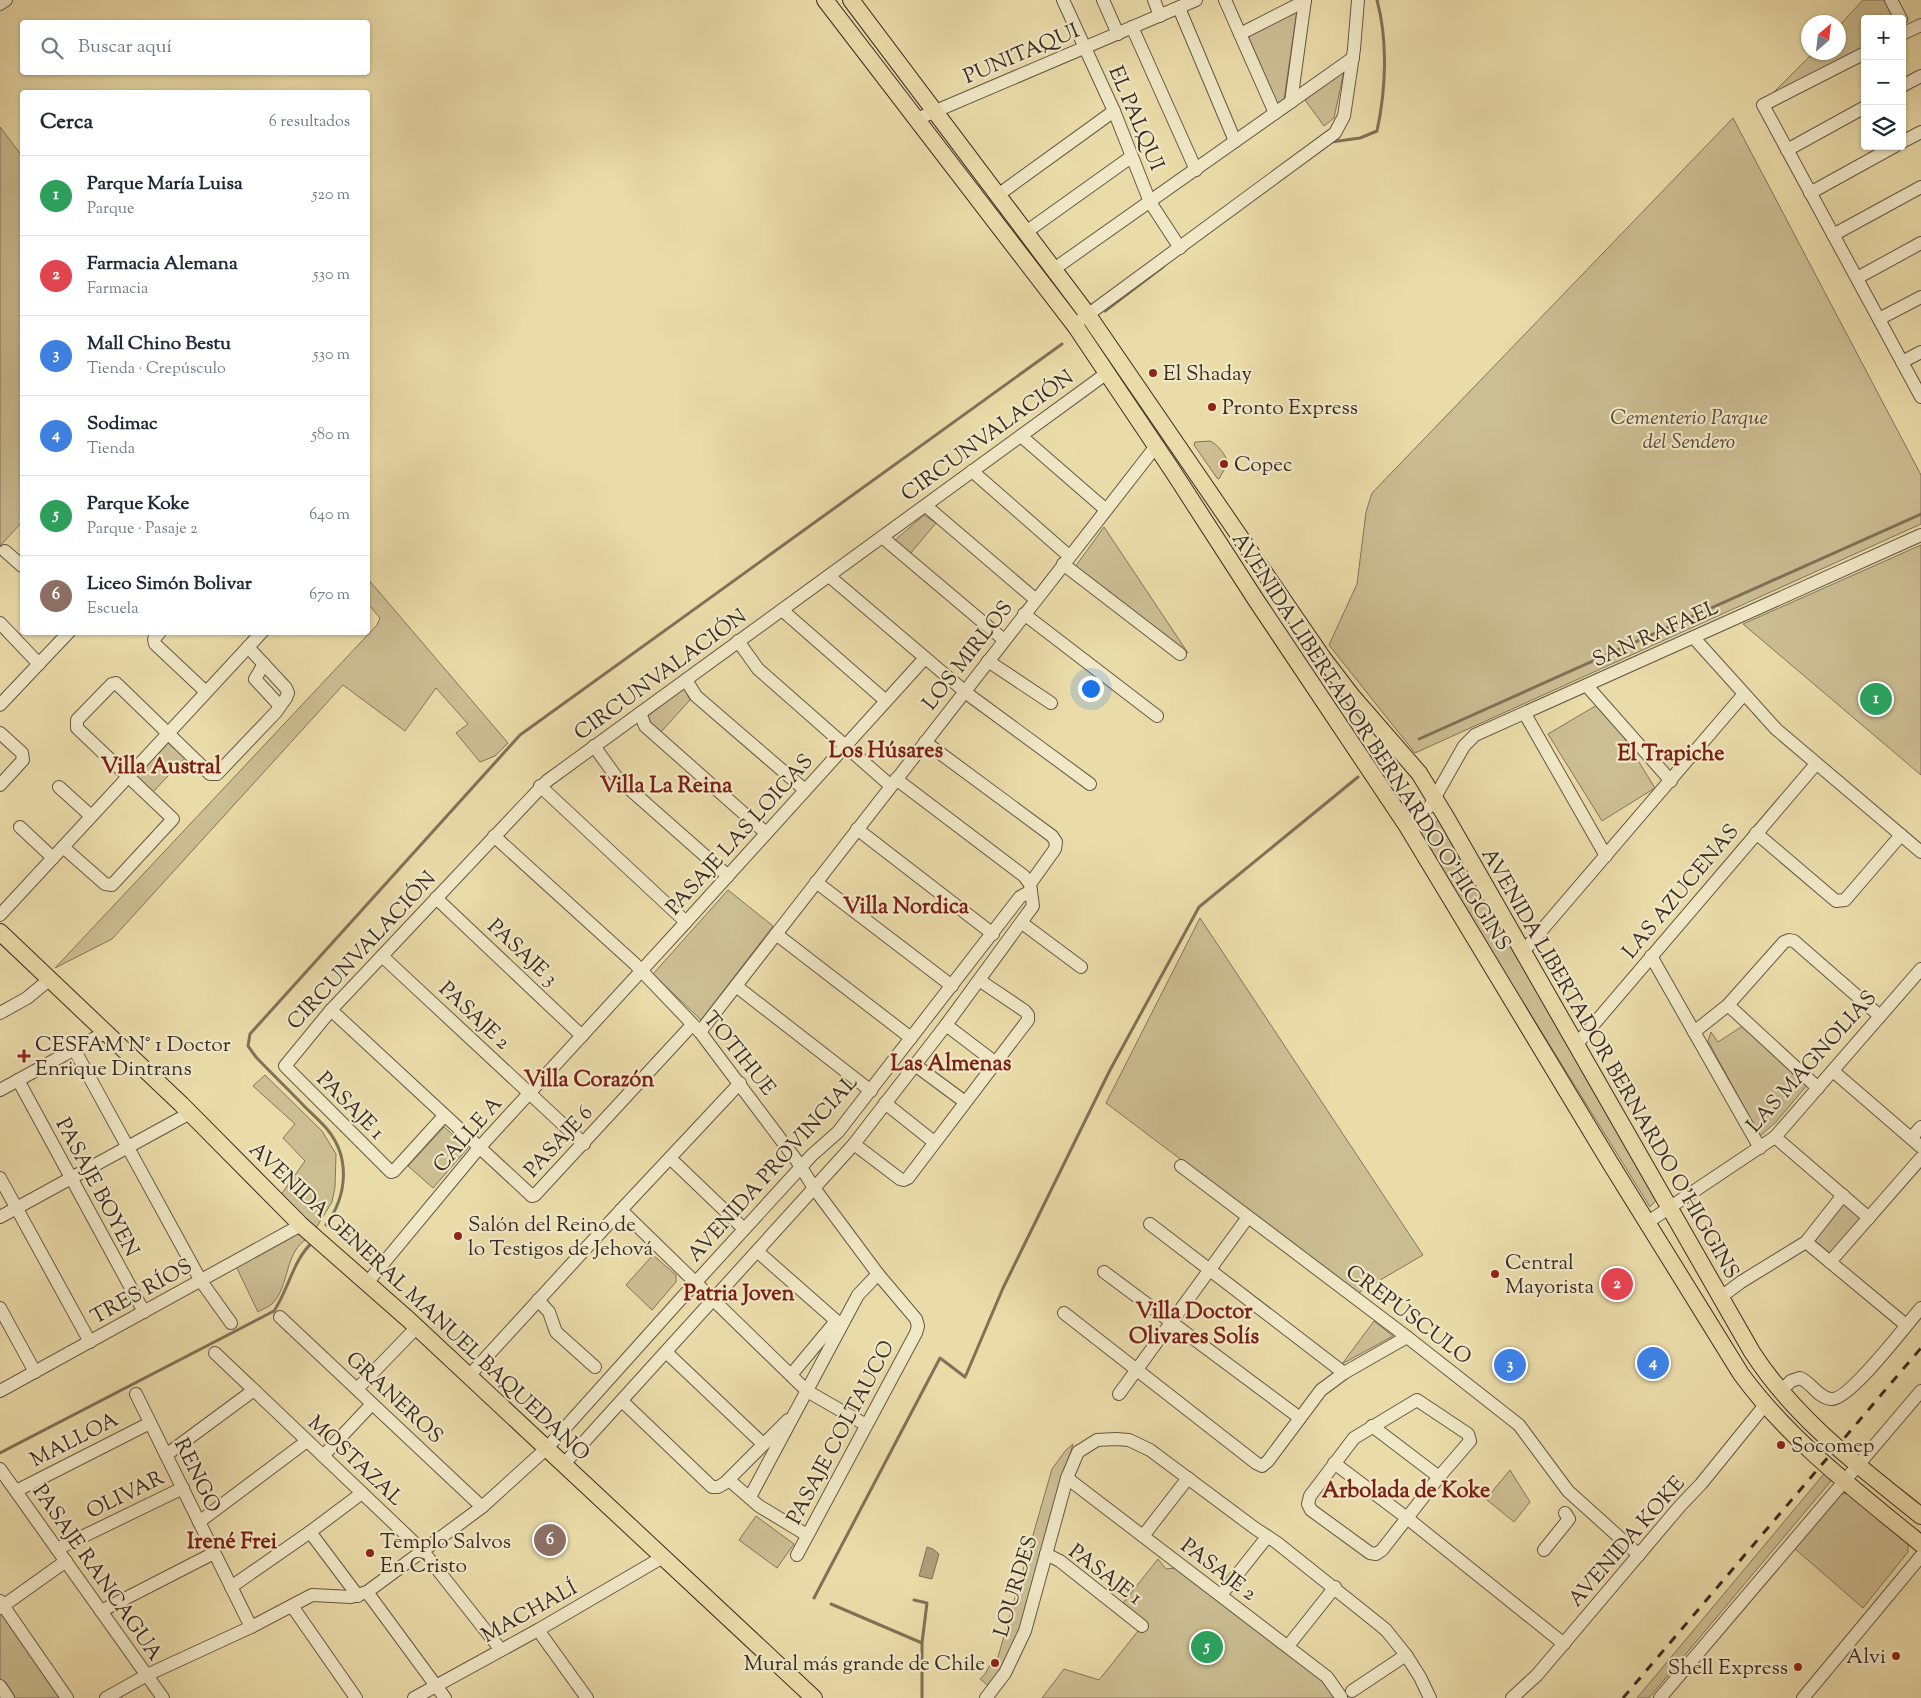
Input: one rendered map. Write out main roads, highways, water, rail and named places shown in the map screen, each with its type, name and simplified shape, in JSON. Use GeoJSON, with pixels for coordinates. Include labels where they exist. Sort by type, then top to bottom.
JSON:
{"type":"FeatureCollection","features":[{"type":"Feature","properties":{"kind":"main road","name":"AVENIDA LIBERTADOR BERNARDO O'HIGGINS"},"geometry":{"type":"LineString","coordinates":[[825,0],[1076,327],[1156,446],[1407,826],[1736,1367],[1765,1405],[1801,1441],[1921,1544]]}},
{"type":"Feature","properties":{"kind":"main road","name":"AVENIDA LIBERTADOR BERNARDO O'HIGGINS"},"geometry":{"type":"LineString","coordinates":[[851,0],[1088,315],[1159,415],[1323,658],[1352,696],[1419,773],[1524,952],[1752,1352],[1780,1392],[1802,1415],[1858,1465],[1921,1516]]}},
{"type":"Feature","properties":{"kind":"main road"},"geometry":{"type":"LineString","coordinates":[[927,133],[939,117]]}},
{"type":"Feature","properties":{"kind":"main road","name":"AVENIDA GENERAL MANUEL BAQUEDANO"},"geometry":{"type":"LineString","coordinates":[[0,932],[190,1113],[302,1225],[417,1327],[814,1698]]}},
{"type":"Feature","properties":{"kind":"waterway"},"geometry":{"type":"LineString","coordinates":[[1331,142],[1360,138],[1377,131],[1385,65],[1383,32],[1377,0]]}},
{"type":"Feature","properties":{"kind":"waterway"},"geometry":{"type":"LineString","coordinates":[[1105,311],[1164,266]]}},
{"type":"Feature","properties":{"kind":"waterway"},"geometry":{"type":"LineString","coordinates":[[326,1225],[333,1214],[342,1190],[343,1164],[340,1152],[335,1140],[327,1129],[256,1057],[248,1046],[250,1034],[520,735],[1062,344]]}},
{"type":"Feature","properties":{"kind":"waterway"},"geometry":{"type":"LineString","coordinates":[[1419,739],[1921,514]]}},
{"type":"Feature","properties":{"kind":"waterway"},"geometry":{"type":"LineString","coordinates":[[966,1375],[1003,1288],[1110,1070],[1199,907],[1358,777]]}},
{"type":"Feature","properties":{"kind":"waterway"},"geometry":{"type":"LineString","coordinates":[[0,1453],[274,1311],[301,1257],[313,1242]]}},
{"type":"Feature","properties":{"kind":"waterway"},"geometry":{"type":"LineString","coordinates":[[814,1598],[940,1358],[965,1377]]}},
{"type":"Feature","properties":{"kind":"waterway"},"geometry":{"type":"LineString","coordinates":[[914,1600],[927,1603],[922,1643],[922,1698]]}},
{"type":"Feature","properties":{"kind":"waterway"},"geometry":{"type":"LineString","coordinates":[[831,1604],[922,1643]]}},
{"type":"Feature","properties":{"kind":"railway"},"geometry":{"type":"LineString","coordinates":[[1623,1698],[1921,1348]]}},
{"type":"Feature","properties":{"kind":"place","name":"El Shaday"},"geometry":{"type":"Point","coordinates":[1153,373]}},
{"type":"Feature","properties":{"kind":"place","name":"Pronto Express"},"geometry":{"type":"Point","coordinates":[1212,407]}},
{"type":"Feature","properties":{"kind":"place","name":"Copec"},"geometry":{"type":"Point","coordinates":[1224,464]}},
{"type":"Feature","properties":{"kind":"place","name":"Parque María Luisa"},"geometry":{"type":"Point","coordinates":[1876,699]}},
{"type":"Feature","properties":{"kind":"place","name":"CESFAM N° 1 Doctor Enrique Dintrans"},"geometry":{"type":"Point","coordinates":[24,1056]}},
{"type":"Feature","properties":{"kind":"place","name":"Salón del Reino de lo Testigos de Jehová"},"geometry":{"type":"Point","coordinates":[458,1236]}},
{"type":"Feature","properties":{"kind":"place","name":"Central Mayorista"},"geometry":{"type":"Point","coordinates":[1495,1274]}},
{"type":"Feature","properties":{"kind":"place","name":"Farmacia Alemana"},"geometry":{"type":"Point","coordinates":[1617,1284]}},
{"type":"Feature","properties":{"kind":"place","name":"Sodimac"},"geometry":{"type":"Point","coordinates":[1653,1363]}},
{"type":"Feature","properties":{"kind":"place","name":"Mall Chino Bestu"},"geometry":{"type":"Point","coordinates":[1510,1365]}},
{"type":"Feature","properties":{"kind":"place","name":"Socomep"},"geometry":{"type":"Point","coordinates":[1781,1445]}},
{"type":"Feature","properties":{"kind":"place","name":"Liceo Simón Bolivar"},"geometry":{"type":"Point","coordinates":[550,1540]}},
{"type":"Feature","properties":{"kind":"place","name":"Templo Salvos En Cristo"},"geometry":{"type":"Point","coordinates":[370,1553]}},
{"type":"Feature","properties":{"kind":"place","name":"Parque Koke"},"geometry":{"type":"Point","coordinates":[1207,1647]}},
{"type":"Feature","properties":{"kind":"place","name":"Alvi"},"geometry":{"type":"Point","coordinates":[1896,1656]}},
{"type":"Feature","properties":{"kind":"place","name":"Mural más grande de Chile"},"geometry":{"type":"Point","coordinates":[995,1663]}},
{"type":"Feature","properties":{"kind":"place","name":"Shell Express"},"geometry":{"type":"Point","coordinates":[1798,1667]}},
{"type":"Feature","properties":{"kind":"district","name":"Los Húsares"},"geometry":{"type":"Point","coordinates":[886,749]}},
{"type":"Feature","properties":{"kind":"district","name":"El Trapiche"},"geometry":{"type":"Point","coordinates":[1671,752]}},
{"type":"Feature","properties":{"kind":"district","name":"Villa Austral"},"geometry":{"type":"Point","coordinates":[161,765]}},
{"type":"Feature","properties":{"kind":"district","name":"Villa La Reina"},"geometry":{"type":"Point","coordinates":[666,784]}},
{"type":"Feature","properties":{"kind":"district","name":"Villa Nordica"},"geometry":{"type":"Point","coordinates":[906,905]}},
{"type":"Feature","properties":{"kind":"district","name":"Las Almenas"},"geometry":{"type":"Point","coordinates":[951,1062]}},
{"type":"Feature","properties":{"kind":"district","name":"Villa Corazón"},"geometry":{"type":"Point","coordinates":[589,1078]}},
{"type":"Feature","properties":{"kind":"district","name":"Patria Joven"},"geometry":{"type":"Point","coordinates":[739,1292]}},
{"type":"Feature","properties":{"kind":"district","name":"Villa Doctor Olivares Solís"},"geometry":{"type":"Point","coordinates":[1194,1322]}},
{"type":"Feature","properties":{"kind":"district","name":"Arbolada de Koke"},"geometry":{"type":"Point","coordinates":[1406,1489]}},
{"type":"Feature","properties":{"kind":"district","name":"Irené Frei"},"geometry":{"type":"Point","coordinates":[232,1540]}},
{"type":"Feature","properties":{"kind":"park label","name":"Cementerio Parque del Sendero"},"geometry":{"type":"Point","coordinates":[1689,429]}}]}
